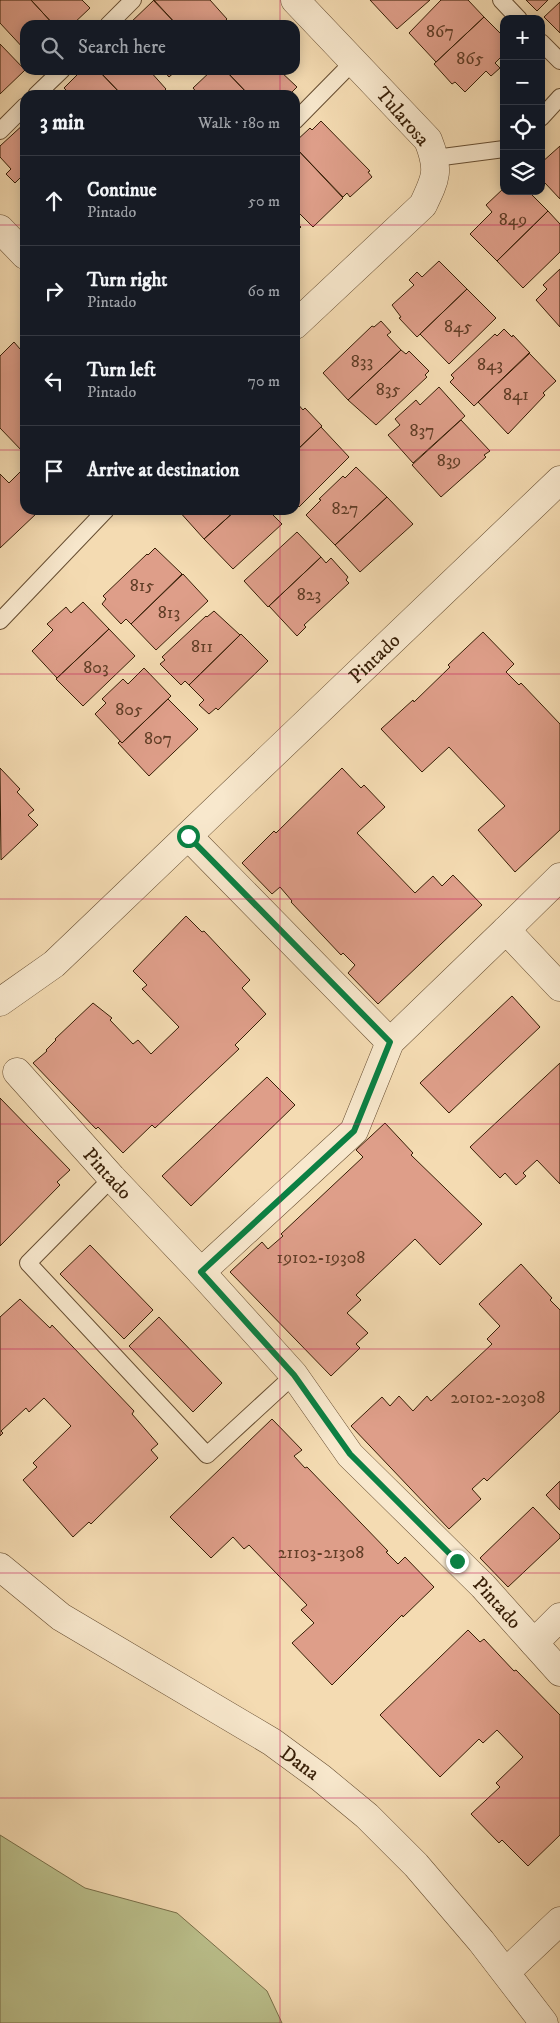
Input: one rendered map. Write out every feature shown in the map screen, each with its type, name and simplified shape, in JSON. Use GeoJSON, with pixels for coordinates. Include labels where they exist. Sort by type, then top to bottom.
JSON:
{"type":"FeatureCollection","features":[{"type":"Feature","properties":{"kind":"street","name":"Tularosa"},"geometry":{"type":"LineString","coordinates":[[295,0],[428,140],[435,158],[435,181],[423,205],[300,320]]}},
{"type":"Feature","properties":{"kind":"street"},"geometry":{"type":"LineString","coordinates":[[0,229],[20,250]]}},
{"type":"Feature","properties":{"kind":"street","name":"Pintado"},"geometry":{"type":"LineString","coordinates":[[0,1002],[54,964],[560,480]]}},
{"type":"Feature","properties":{"kind":"street"},"geometry":{"type":"LineString","coordinates":[[188,836],[390,1042]]}},
{"type":"Feature","properties":{"kind":"street"},"geometry":{"type":"LineString","coordinates":[[201,1272],[354,1131],[390,1042],[560,877]]}},
{"type":"Feature","properties":{"kind":"street"},"geometry":{"type":"LineString","coordinates":[[506,930],[560,987]]}},
{"type":"Feature","properties":{"kind":"street","name":"Pintado"},"geometry":{"type":"LineString","coordinates":[[17,1072],[294,1375],[350,1454],[482,1586],[560,1672]]}},
{"type":"Feature","properties":{"kind":"street","name":"Dana"},"geometry":{"type":"LineString","coordinates":[[0,1567],[61,1617],[272,1742],[368,1816],[416,1865],[481,1941],[544,2023]]}},
{"type":"Feature","properties":{"kind":"street","name":"Pintado"},"geometry":{"type":"LineString","coordinates":[[534,1643],[560,1617]]}},
{"type":"Feature","properties":{"kind":"street"},"geometry":{"type":"LineString","coordinates":[[506,1972],[560,1921]]}},
{"type":"Feature","properties":{"kind":"lane"},"geometry":{"type":"LineString","coordinates":[[113,20],[133,0]]}},
{"type":"Feature","properties":{"kind":"lane"},"geometry":{"type":"LineString","coordinates":[[501,0],[515,15]]}},
{"type":"Feature","properties":{"kind":"lane"},"geometry":{"type":"LineString","coordinates":[[545,46],[560,61]]}},
{"type":"Feature","properties":{"kind":"lane"},"geometry":{"type":"LineString","coordinates":[[300,116],[353,62]]}},
{"type":"Feature","properties":{"kind":"lane"},"geometry":{"type":"LineString","coordinates":[[41,90],[57,75]]}},
{"type":"Feature","properties":{"kind":"lane"},"geometry":{"type":"LineString","coordinates":[[545,114],[560,98]]}},
{"type":"Feature","properties":{"kind":"lane"},"geometry":{"type":"LineString","coordinates":[[0,130],[20,111]]}},
{"type":"Feature","properties":{"kind":"lane"},"geometry":{"type":"LineString","coordinates":[[435,158],[500,149]]}},
{"type":"Feature","properties":{"kind":"lane"},"geometry":{"type":"LineString","coordinates":[[0,621],[101,515]]}},
{"type":"Feature","properties":{"kind":"lane"},"geometry":{"type":"LineString","coordinates":[[112,1178],[28,1263],[207,1454],[294,1375]]}},
{"type":"Feature","properties":{"kind":"green space"},"geometry":{"type":"Polygon","coordinates":[[[0,1835],[85,1888],[177,1913],[267,1991],[282,2023],[0,2023],[0,1835]]]}},
{"type":"Feature","properties":{"kind":"building"},"geometry":{"type":"Polygon","coordinates":[[[0,0],[31,0],[49,20],[20,20],[20,45],[0,23],[0,0]]]}},
{"type":"Feature","properties":{"kind":"building"},"geometry":{"type":"Polygon","coordinates":[[[31,0],[82,0],[90,8],[77,20],[49,20],[31,0]]]}},
{"type":"Feature","properties":{"kind":"building"},"geometry":{"type":"Polygon","coordinates":[[[153,0],[210,0],[227,19],[226,20],[172,20],[153,0]]]}},
{"type":"Feature","properties":{"kind":"building"},"geometry":{"type":"Polygon","coordinates":[[[154,0],[172,20],[133,20],[154,0]]]}},
{"type":"Feature","properties":{"kind":"building"},"geometry":{"type":"Polygon","coordinates":[[[370,0],[430,0],[397,29],[370,0]]]}},
{"type":"Feature","properties":{"kind":"building"},"geometry":{"type":"Polygon","coordinates":[[[441,0],[468,0],[484,17],[436,62],[409,33],[441,0]]]}},
{"type":"Feature","properties":{"kind":"building"},"geometry":{"type":"Polygon","coordinates":[[[526,0],[548,0],[537,11],[526,0]]]}},
{"type":"Feature","properties":{"kind":"building"},"geometry":{"type":"Polygon","coordinates":[[[560,2],[560,33],[545,18],[560,2]]]}},
{"type":"Feature","properties":{"kind":"building"},"geometry":{"type":"Polygon","coordinates":[[[484,17],[500,33],[500,58],[495,63],[500,68],[491,76],[486,71],[465,92],[455,82],[452,84],[434,64],[484,17]]]}},
{"type":"Feature","properties":{"kind":"building"},"geometry":{"type":"Polygon","coordinates":[[[0,44],[20,65],[20,75],[0,94],[0,44]]]}},
{"type":"Feature","properties":{"kind":"building"},"geometry":{"type":"Polygon","coordinates":[[[77,75],[103,75],[117,90],[66,90],[64,88],[77,75]]]}},
{"type":"Feature","properties":{"kind":"building"},"geometry":{"type":"Polygon","coordinates":[[[103,75],[153,75],[166,89],[165,90],[117,90],[103,75]]]}},
{"type":"Feature","properties":{"kind":"building"},"geometry":{"type":"Polygon","coordinates":[[[207,75],[230,75],[244,90],[195,90],[193,88],[207,75]]]}},
{"type":"Feature","properties":{"kind":"building"},"geometry":{"type":"Polygon","coordinates":[[[230,75],[284,75],[297,87],[294,90],[244,90],[230,75]]]}},
{"type":"Feature","properties":{"kind":"building"},"geometry":{"type":"Polygon","coordinates":[[[321,121],[370,171],[368,172],[372,177],[350,197],[347,193],[343,197],[300,152],[300,137],[310,128],[312,130],[321,121]]]}},
{"type":"Feature","properties":{"kind":"building"},"geometry":{"type":"Polygon","coordinates":[[[20,128],[20,178],[15,183],[6,174],[11,169],[0,157],[0,146],[20,128]]]}},
{"type":"Feature","properties":{"kind":"building"},"geometry":{"type":"Polygon","coordinates":[[[560,146],[560,199],[545,183],[545,159],[560,146]]]}},
{"type":"Feature","properties":{"kind":"building"},"geometry":{"type":"Polygon","coordinates":[[[300,152],[343,198],[313,227],[300,214],[300,152]]]}},
{"type":"Feature","properties":{"kind":"building"},"geometry":{"type":"Polygon","coordinates":[[[500,192],[500,195],[532,195],[548,211],[497,261],[470,234],[492,212],[486,205],[500,192]]]}},
{"type":"Feature","properties":{"kind":"building"},"geometry":{"type":"Polygon","coordinates":[[[548,211],[560,224],[560,252],[523,288],[497,261],[548,211]]]}},
{"type":"Feature","properties":{"kind":"building"},"geometry":{"type":"Polygon","coordinates":[[[439,261],[467,289],[417,337],[399,318],[401,317],[392,305],[414,285],[409,280],[417,272],[422,277],[439,261]]]}},
{"type":"Feature","properties":{"kind":"building"},"geometry":{"type":"Polygon","coordinates":[[[560,269],[560,327],[536,300],[547,289],[543,285],[560,269]]]}},
{"type":"Feature","properties":{"kind":"building"},"geometry":{"type":"Polygon","coordinates":[[[467,289],[496,318],[449,364],[420,334],[467,289]]]}},
{"type":"Feature","properties":{"kind":"building"},"geometry":{"type":"Polygon","coordinates":[[[381,321],[391,332],[387,335],[401,350],[348,400],[323,373],[372,326],[374,327],[381,321]]]}},
{"type":"Feature","properties":{"kind":"building"},"geometry":{"type":"Polygon","coordinates":[[[504,329],[512,337],[513,335],[530,353],[474,406],[450,382],[454,378],[451,375],[495,334],[497,336],[504,329]]]}},
{"type":"Feature","properties":{"kind":"building"},"geometry":{"type":"Polygon","coordinates":[[[14,342],[20,349],[20,449],[0,428],[0,356],[14,342]]]}},
{"type":"Feature","properties":{"kind":"building"},"geometry":{"type":"Polygon","coordinates":[[[401,350],[406,354],[409,351],[429,371],[425,375],[427,377],[376,425],[348,400],[401,350]]]}},
{"type":"Feature","properties":{"kind":"building"},"geometry":{"type":"Polygon","coordinates":[[[529,353],[556,381],[543,393],[545,395],[508,434],[478,402],[529,353]]]}},
{"type":"Feature","properties":{"kind":"building"},"geometry":{"type":"Polygon","coordinates":[[[439,387],[465,416],[413,463],[388,435],[400,425],[395,419],[416,400],[420,405],[439,387]]]}},
{"type":"Feature","properties":{"kind":"building"},"geometry":{"type":"Polygon","coordinates":[[[300,407],[303,410],[305,408],[322,426],[300,447],[300,407]]]}},
{"type":"Feature","properties":{"kind":"building"},"geometry":{"type":"Polygon","coordinates":[[[461,420],[490,451],[484,455],[486,457],[441,497],[412,465],[461,420]]]}},
{"type":"Feature","properties":{"kind":"building"},"geometry":{"type":"Polygon","coordinates":[[[321,427],[349,457],[300,506],[300,447],[321,427]]]}},
{"type":"Feature","properties":{"kind":"building"},"geometry":{"type":"Polygon","coordinates":[[[356,467],[387,497],[335,545],[306,515],[321,500],[319,499],[343,476],[345,478],[356,467]]]}},
{"type":"Feature","properties":{"kind":"building"},"geometry":{"type":"Polygon","coordinates":[[[20,472],[20,515],[35,515],[0,548],[0,474],[9,483],[20,472]]]}},
{"type":"Feature","properties":{"kind":"building"},"geometry":{"type":"Polygon","coordinates":[[[387,497],[413,524],[360,572],[335,545],[387,497]]]}},
{"type":"Feature","properties":{"kind":"building"},"geometry":{"type":"Polygon","coordinates":[[[182,515],[230,515],[204,539],[182,515]]]}},
{"type":"Feature","properties":{"kind":"building"},"geometry":{"type":"Polygon","coordinates":[[[230,515],[273,515],[282,524],[233,569],[204,539],[230,515]]]}},
{"type":"Feature","properties":{"kind":"building"},"geometry":{"type":"Polygon","coordinates":[[[297,532],[321,557],[268,607],[244,581],[297,532]]]}},
{"type":"Feature","properties":{"kind":"building"},"geometry":{"type":"Polygon","coordinates":[[[155,548],[182,574],[131,624],[126,619],[121,624],[102,604],[106,599],[103,596],[155,548]]]}},
{"type":"Feature","properties":{"kind":"building"},"geometry":{"type":"Polygon","coordinates":[[[321,557],[326,563],[331,558],[348,577],[346,580],[349,583],[304,625],[306,627],[297,636],[269,606],[321,557]]]}},
{"type":"Feature","properties":{"kind":"building"},"geometry":{"type":"Polygon","coordinates":[[[183,574],[208,601],[156,650],[131,624],[183,574]]]}},
{"type":"Feature","properties":{"kind":"building"},"geometry":{"type":"Polygon","coordinates":[[[83,602],[109,629],[57,678],[32,651],[53,630],[47,624],[66,607],[71,613],[83,602]]]}},
{"type":"Feature","properties":{"kind":"building"},"geometry":{"type":"Polygon","coordinates":[[[214,611],[240,635],[189,685],[185,681],[181,685],[160,664],[165,660],[162,657],[206,616],[214,611]]]}},
{"type":"Feature","properties":{"kind":"building"},"geometry":{"type":"Polygon","coordinates":[[[109,629],[135,656],[83,706],[56,679],[109,629]]]}},
{"type":"Feature","properties":{"kind":"building"},"geometry":{"type":"Polygon","coordinates":[[[483,632],[514,664],[506,672],[519,685],[521,683],[560,724],[560,830],[515,872],[478,830],[505,806],[449,747],[422,772],[381,729],[413,700],[414,702],[450,667],[448,665],[483,632]]]}},
{"type":"Feature","properties":{"kind":"building"},"geometry":{"type":"Polygon","coordinates":[[[241,634],[268,661],[218,710],[216,708],[209,714],[199,705],[204,700],[189,685],[241,634]]]}},
{"type":"Feature","properties":{"kind":"building"},"geometry":{"type":"Polygon","coordinates":[[[144,668],[171,696],[122,743],[95,714],[106,703],[102,699],[123,679],[128,684],[144,668]]]}},
{"type":"Feature","properties":{"kind":"building"},"geometry":{"type":"Polygon","coordinates":[[[168,699],[198,729],[149,776],[118,743],[120,741],[122,743],[168,699]]]}},
{"type":"Feature","properties":{"kind":"building"},"geometry":{"type":"Polygon","coordinates":[[[0,768],[20,789],[17,792],[34,810],[28,815],[38,825],[1,860],[0,768]]]}},
{"type":"Feature","properties":{"kind":"building"},"geometry":{"type":"Polygon","coordinates":[[[342,768],[361,788],[364,785],[385,807],[357,833],[415,893],[433,876],[442,886],[453,875],[482,905],[378,1004],[348,973],[355,965],[343,953],[341,955],[291,902],[280,887],[272,894],[242,863],[274,831],[276,833],[342,768]]]}},
{"type":"Feature","properties":{"kind":"building"},"geometry":{"type":"Polygon","coordinates":[[[186,916],[202,932],[204,931],[250,980],[242,988],[266,1014],[235,1045],[239,1049],[155,1128],[152,1125],[123,1153],[98,1127],[96,1129],[33,1063],[93,1003],[112,1018],[110,1020],[133,1044],[138,1040],[151,1054],[179,1027],[142,989],[147,985],[133,971],[186,916]]]}},
{"type":"Feature","properties":{"kind":"building"},"geometry":{"type":"Polygon","coordinates":[[[512,996],[540,1027],[449,1113],[420,1083],[512,996]]]}},
{"type":"Feature","properties":{"kind":"building"},"geometry":{"type":"Polygon","coordinates":[[[560,1063],[560,1184],[537,1160],[523,1173],[526,1176],[516,1185],[505,1173],[500,1178],[470,1147],[560,1063]]]}},
{"type":"Feature","properties":{"kind":"building"},"geometry":{"type":"Polygon","coordinates":[[[267,1077],[295,1105],[191,1206],[162,1176],[267,1077]]]}},
{"type":"Feature","properties":{"kind":"building"},"geometry":{"type":"Polygon","coordinates":[[[0,1098],[70,1170],[57,1182],[60,1185],[0,1246],[0,1098]]]}},
{"type":"Feature","properties":{"kind":"building"},"geometry":{"type":"Polygon","coordinates":[[[385,1123],[413,1153],[411,1155],[482,1224],[440,1265],[415,1239],[356,1295],[361,1300],[347,1313],[368,1333],[356,1344],[360,1348],[331,1376],[230,1272],[262,1242],[268,1249],[283,1236],[281,1234],[363,1157],[356,1150],[385,1123]]]}},
{"type":"Feature","properties":{"kind":"building"},"geometry":{"type":"Polygon","coordinates":[[[90,1245],[153,1310],[124,1339],[60,1274],[90,1245]]]}},
{"type":"Feature","properties":{"kind":"building"},"geometry":{"type":"Polygon","coordinates":[[[521,1264],[552,1298],[550,1300],[560,1310],[560,1411],[487,1481],[484,1478],[472,1489],[481,1499],[449,1529],[351,1426],[382,1397],[390,1406],[399,1396],[413,1411],[427,1396],[431,1401],[492,1344],[487,1339],[500,1326],[479,1304],[521,1264]]]}},
{"type":"Feature","properties":{"kind":"building"},"geometry":{"type":"Polygon","coordinates":[[[20,1299],[50,1328],[52,1325],[134,1411],[132,1414],[158,1444],[151,1450],[158,1458],[91,1524],[89,1522],[73,1537],[23,1480],[37,1467],[33,1463],[71,1426],[44,1398],[29,1412],[26,1408],[1,1431],[3,1433],[0,1436],[0,1317],[20,1299]]]}},
{"type":"Feature","properties":{"kind":"building"},"geometry":{"type":"Polygon","coordinates":[[[159,1317],[222,1383],[193,1412],[129,1346],[159,1317]]]}},
{"type":"Feature","properties":{"kind":"building"},"geometry":{"type":"Polygon","coordinates":[[[272,1419],[302,1450],[294,1456],[305,1468],[307,1467],[388,1551],[386,1552],[398,1564],[405,1557],[434,1587],[403,1617],[402,1615],[332,1685],[292,1643],[314,1623],[301,1610],[307,1605],[249,1545],[244,1549],[233,1537],[211,1558],[170,1517],[272,1419]]]}},
{"type":"Feature","properties":{"kind":"building"},"geometry":{"type":"Polygon","coordinates":[[[560,1481],[560,1510],[546,1495],[560,1481]]]}},
{"type":"Feature","properties":{"kind":"building"},"geometry":{"type":"Polygon","coordinates":[[[533,1507],[560,1535],[560,1538],[508,1587],[480,1558],[533,1507]]]}},
{"type":"Feature","properties":{"kind":"building"},"geometry":{"type":"Polygon","coordinates":[[[468,1630],[480,1642],[484,1639],[560,1715],[560,1835],[528,1866],[502,1840],[499,1843],[471,1814],[500,1787],[496,1783],[523,1757],[497,1730],[483,1743],[479,1739],[440,1777],[380,1715],[468,1630]]]}},
{"type":"Feature","properties":{"kind":"route"},"geometry":{"type":"LineString","coordinates":[[188,836],[390,1042],[354,1131],[201,1272],[294,1375],[350,1454],[457,1561]]}}]}
